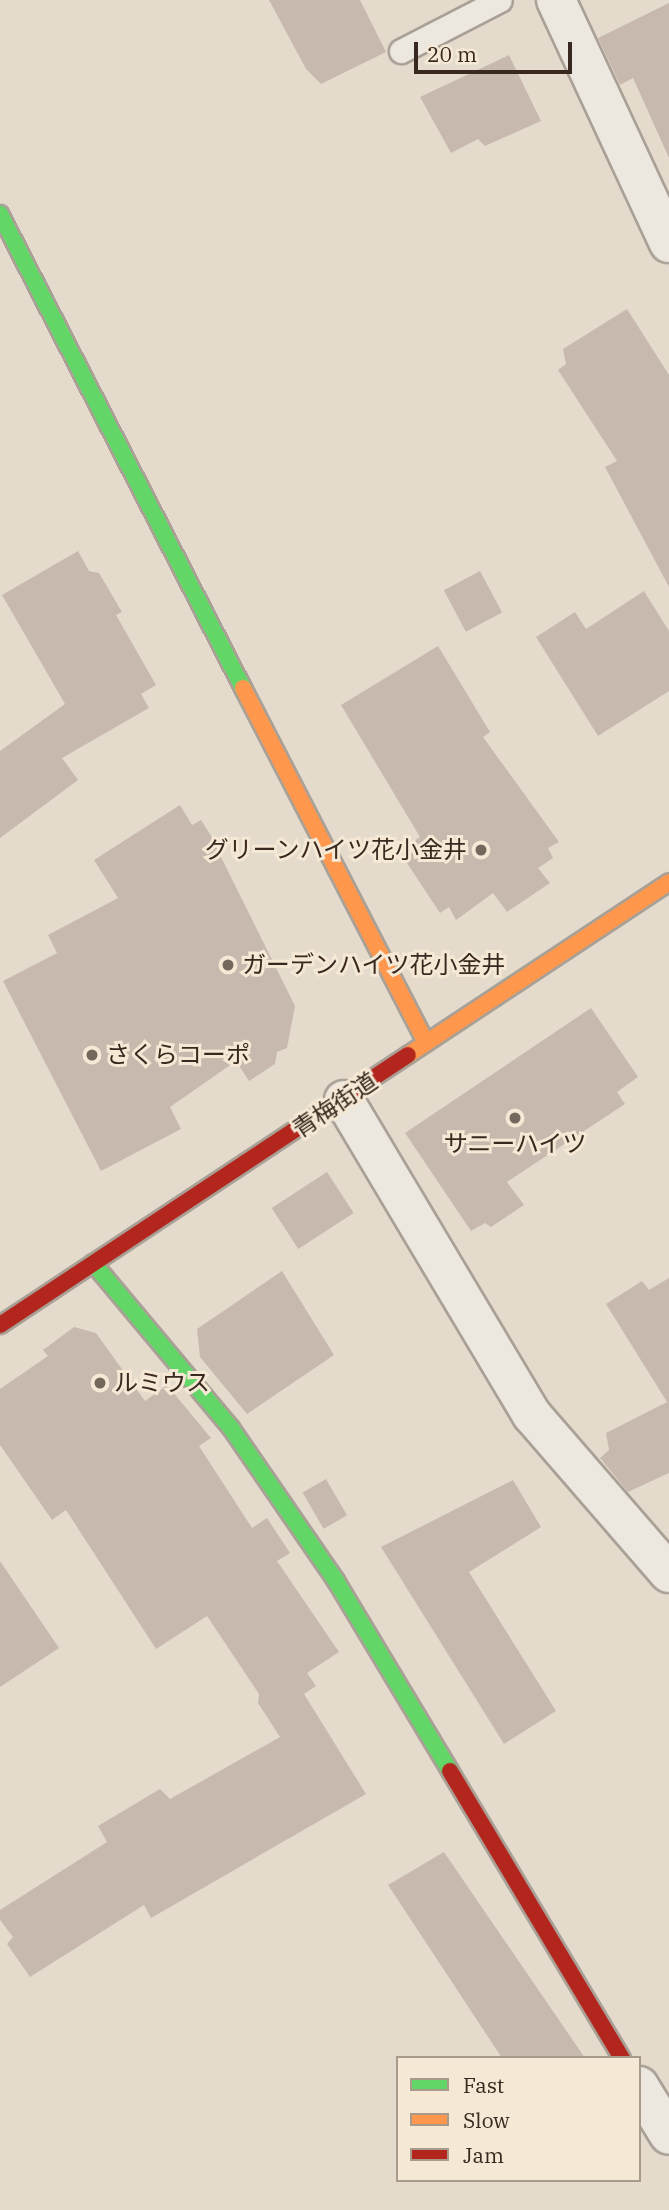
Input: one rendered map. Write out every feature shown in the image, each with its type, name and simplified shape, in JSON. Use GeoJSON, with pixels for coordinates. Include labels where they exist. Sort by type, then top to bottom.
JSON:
{"type":"FeatureCollection","features":[{"type":"Feature","properties":{"kind":"street"},"geometry":{"type":"LineString","coordinates":[[556,0],[669,243]]}},
{"type":"Feature","properties":{"kind":"street"},"geometry":{"type":"LineString","coordinates":[[0,214],[426,1043]]}},
{"type":"Feature","properties":{"kind":"street","name":"青梅街道"},"geometry":{"type":"LineString","coordinates":[[0,1325],[344,1100],[669,882]]}},
{"type":"Feature","properties":{"kind":"street"},"geometry":{"type":"LineString","coordinates":[[344,1100],[531,1415],[669,1573]]}},
{"type":"Feature","properties":{"kind":"street"},"geometry":{"type":"LineString","coordinates":[[93,1264],[231,1428],[336,1581],[621,2056]]}},
{"type":"Feature","properties":{"kind":"street"},"geometry":{"type":"LineString","coordinates":[[641,2089],[669,2135]]}},
{"type":"Feature","properties":{"kind":"lane"},"geometry":{"type":"LineString","coordinates":[[401,51],[500,0]]}},
{"type":"Feature","properties":{"kind":"building"},"geometry":{"type":"Polygon","coordinates":[[[269,0],[360,0],[386,52],[321,84],[306,69],[269,0]]]}},
{"type":"Feature","properties":{"kind":"building"},"geometry":{"type":"Polygon","coordinates":[[[669,3],[669,158],[633,78],[620,85],[598,38],[669,3]]]}},
{"type":"Feature","properties":{"kind":"building"},"geometry":{"type":"Polygon","coordinates":[[[509,55],[541,121],[485,146],[478,139],[451,153],[420,97],[509,55]]]}},
{"type":"Feature","properties":{"kind":"building"},"geometry":{"type":"Polygon","coordinates":[[[627,309],[669,375],[669,587],[605,467],[617,461],[558,370],[566,364],[563,349],[627,309]]]}},
{"type":"Feature","properties":{"kind":"building"},"geometry":{"type":"Polygon","coordinates":[[[78,551],[89,571],[99,573],[122,612],[116,615],[156,685],[141,694],[149,708],[62,758],[78,780],[0,838],[0,751],[65,704],[2,595],[78,551]]]}},
{"type":"Feature","properties":{"kind":"building"},"geometry":{"type":"Polygon","coordinates":[[[480,571],[502,612],[466,632],[444,590],[480,571]]]}},
{"type":"Feature","properties":{"kind":"building"},"geometry":{"type":"Polygon","coordinates":[[[644,591],[669,631],[669,691],[598,736],[536,637],[575,612],[586,629],[644,591]]]}},
{"type":"Feature","properties":{"kind":"building"},"geometry":{"type":"Polygon","coordinates":[[[438,646],[490,732],[483,737],[559,842],[548,848],[553,858],[538,868],[550,883],[507,912],[493,893],[456,920],[449,907],[440,913],[403,857],[414,852],[410,844],[420,837],[341,705],[438,646]]]}},
{"type":"Feature","properties":{"kind":"building"},"geometry":{"type":"Polygon","coordinates":[[[180,805],[192,825],[201,820],[222,853],[220,855],[295,1006],[287,1048],[277,1052],[275,1064],[249,1081],[236,1061],[170,1107],[181,1129],[101,1171],[3,981],[57,953],[48,935],[118,898],[94,860],[180,805]]]}},
{"type":"Feature","properties":{"kind":"building","name":"サニーハイツ"},"geometry":{"type":"Polygon","coordinates":[[[591,1008],[638,1077],[617,1092],[625,1104],[507,1182],[524,1205],[491,1227],[485,1223],[471,1231],[405,1133],[591,1008]]]}},
{"type":"Feature","properties":{"kind":"building"},"geometry":{"type":"Polygon","coordinates":[[[327,1172],[354,1213],[298,1249],[272,1208],[327,1172]]]}},
{"type":"Feature","properties":{"kind":"building"},"geometry":{"type":"Polygon","coordinates":[[[282,1271],[334,1355],[247,1414],[200,1357],[197,1329],[282,1271]]]}},
{"type":"Feature","properties":{"kind":"building"},"geometry":{"type":"Polygon","coordinates":[[[669,1278],[669,1473],[628,1492],[600,1458],[609,1450],[606,1433],[667,1402],[606,1304],[642,1281],[649,1290],[669,1278]]]}},
{"type":"Feature","properties":{"kind":"building"},"geometry":{"type":"Polygon","coordinates":[[[74,1327],[96,1333],[145,1401],[167,1385],[211,1438],[199,1446],[252,1528],[267,1518],[290,1553],[277,1561],[339,1652],[307,1673],[316,1686],[304,1694],[366,1794],[151,1918],[144,1905],[30,1977],[7,1944],[13,1937],[0,1920],[0,1910],[107,1842],[98,1826],[160,1789],[170,1799],[280,1737],[258,1703],[259,1694],[207,1616],[156,1649],[66,1510],[52,1520],[0,1445],[0,1389],[48,1356],[43,1350],[74,1327]]]}},
{"type":"Feature","properties":{"kind":"building"},"geometry":{"type":"Polygon","coordinates":[[[326,1479],[347,1515],[324,1529],[303,1492],[326,1479]]]}},
{"type":"Feature","properties":{"kind":"building"},"geometry":{"type":"Polygon","coordinates":[[[513,1480],[541,1527],[469,1572],[556,1711],[504,1744],[381,1547],[513,1480]]]}},
{"type":"Feature","properties":{"kind":"building"},"geometry":{"type":"Polygon","coordinates":[[[0,1561],[59,1648],[0,1687],[0,1561]]]}},
{"type":"Feature","properties":{"kind":"building"},"geometry":{"type":"Polygon","coordinates":[[[444,1852],[584,2056],[501,2056],[388,1885],[444,1852]]]}},
{"type":"Feature","properties":{"kind":"traffic: fast"},"geometry":{"type":"LineString","coordinates":[[0,214],[243,688]]}},
{"type":"Feature","properties":{"kind":"traffic: fast"},"geometry":{"type":"LineString","coordinates":[[93,1263],[231,1428],[336,1581],[450,1771]]}},
{"type":"Feature","properties":{"kind":"traffic: slow"},"geometry":{"type":"LineString","coordinates":[[243,688],[426,1043]]}},
{"type":"Feature","properties":{"kind":"traffic: slow"},"geometry":{"type":"LineString","coordinates":[[408,1055],[669,882]]}},
{"type":"Feature","properties":{"kind":"traffic: jam"},"geometry":{"type":"LineString","coordinates":[[0,1325],[408,1055]]}},
{"type":"Feature","properties":{"kind":"traffic: jam"},"geometry":{"type":"LineString","coordinates":[[450,1771],[621,2056]]}},
{"type":"Feature","properties":{"kind":"place","name":"グリーンハイツ花小金井"},"geometry":{"type":"Point","coordinates":[481,850]}},
{"type":"Feature","properties":{"kind":"place","name":"ガーデンハイツ花小金井"},"geometry":{"type":"Point","coordinates":[228,965]}},
{"type":"Feature","properties":{"kind":"place","name":"さくらコーポ"},"geometry":{"type":"Point","coordinates":[92,1055]}},
{"type":"Feature","properties":{"kind":"place","name":"サニーハイツ"},"geometry":{"type":"Point","coordinates":[515,1118]}},
{"type":"Feature","properties":{"kind":"place","name":"ルミウス"},"geometry":{"type":"Point","coordinates":[100,1383]}}]}
